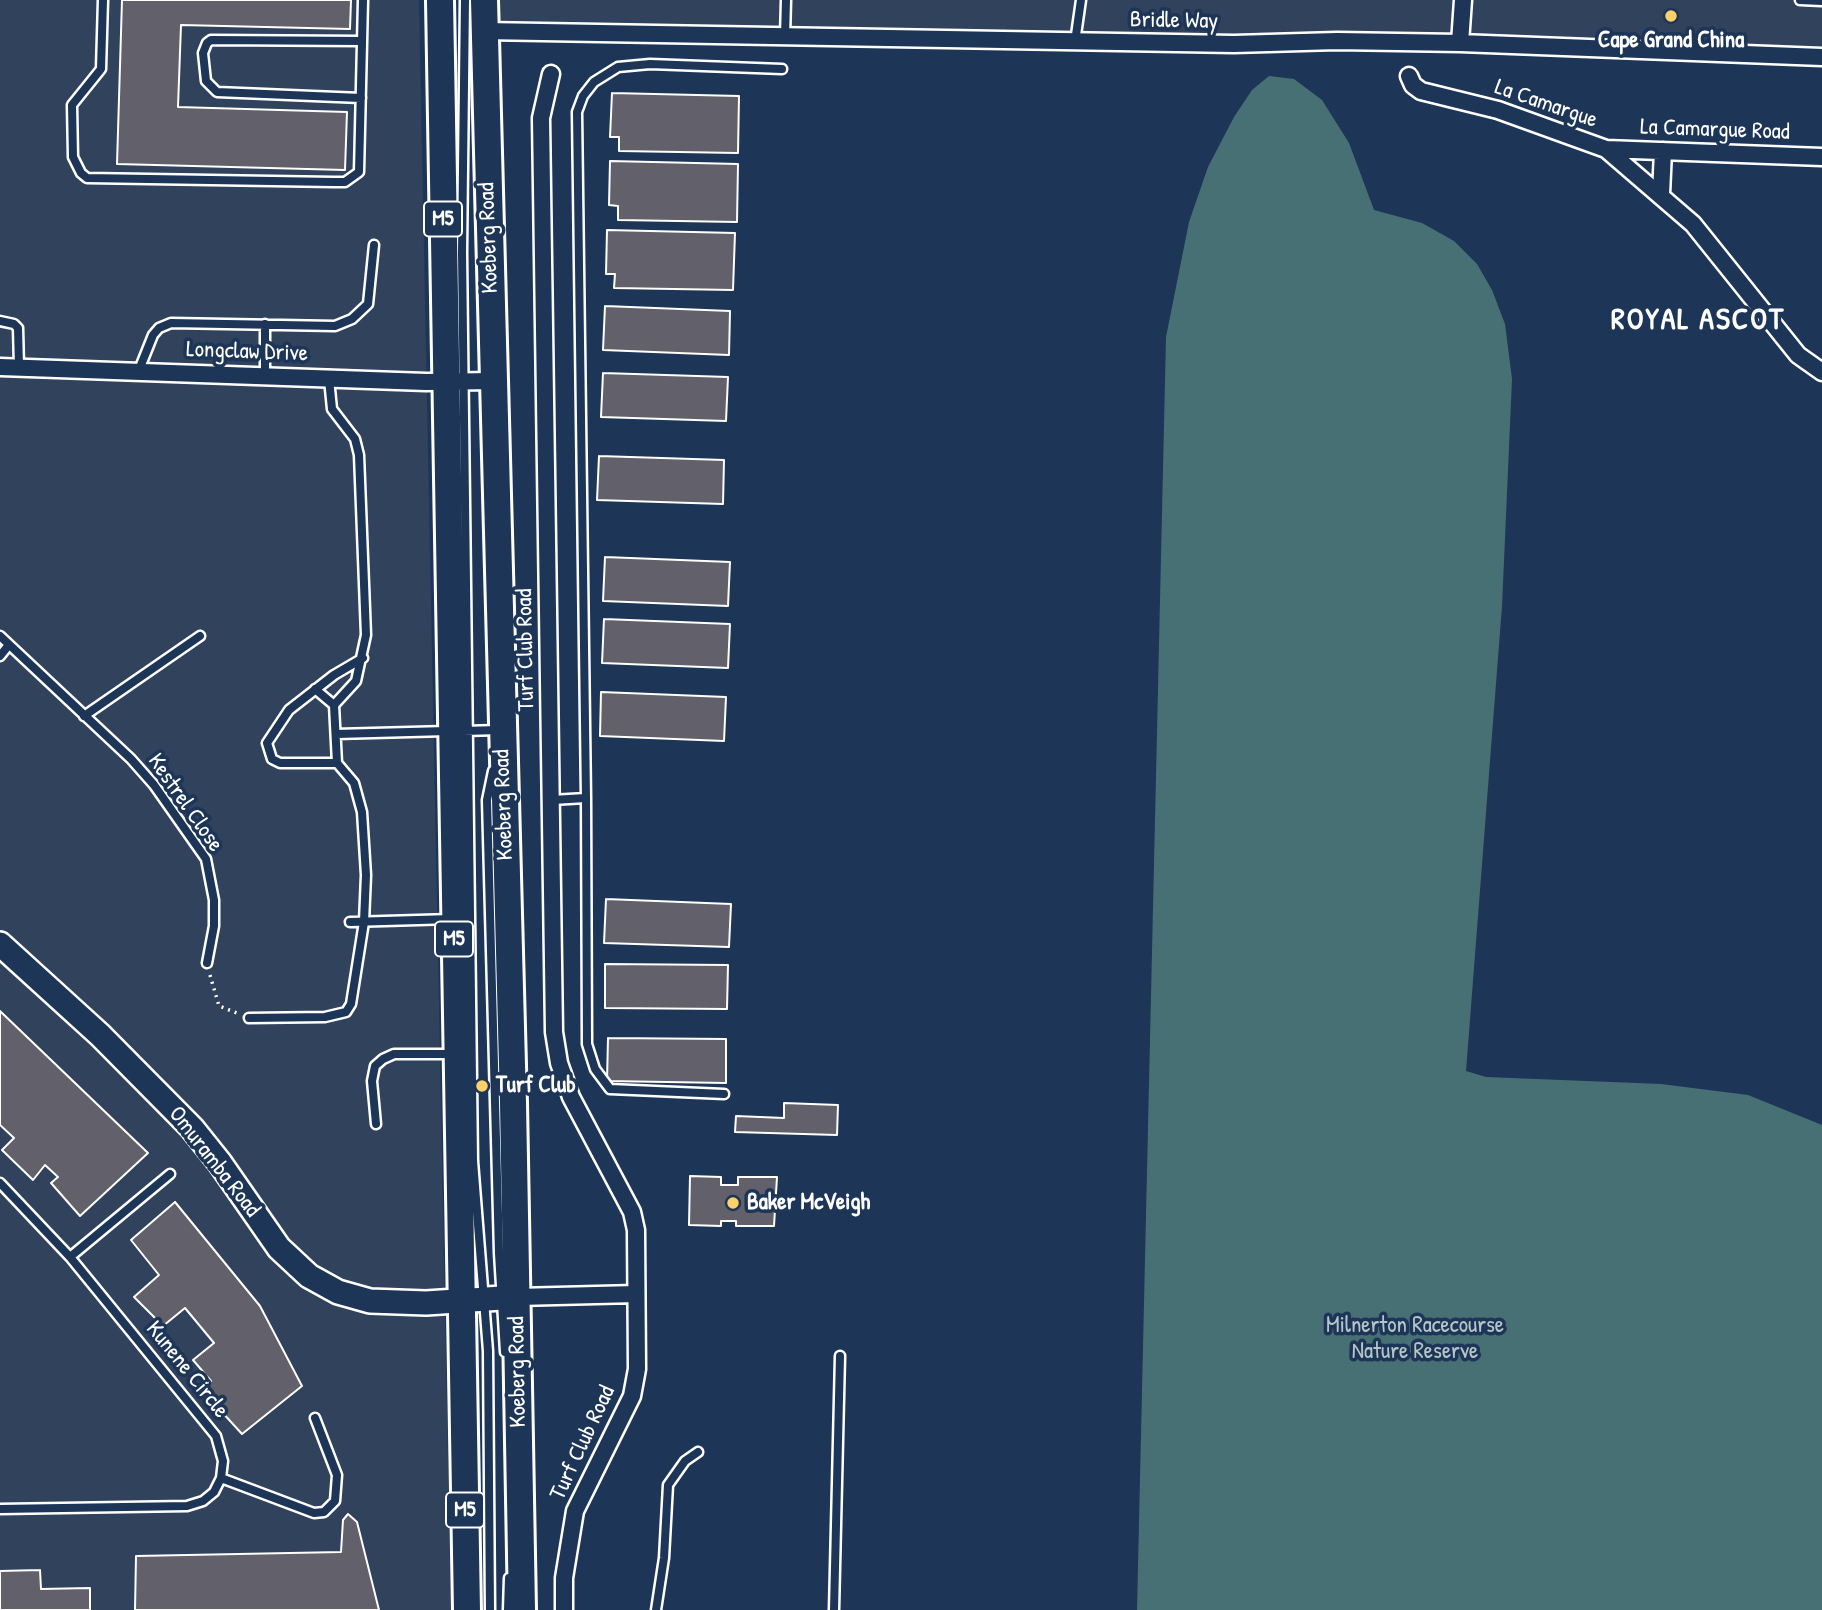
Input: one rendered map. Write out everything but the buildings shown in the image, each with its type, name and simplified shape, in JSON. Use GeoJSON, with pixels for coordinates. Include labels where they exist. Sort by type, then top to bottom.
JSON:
{"type":"FeatureCollection","features":[{"type":"Feature","properties":{"kind":"main road","name":"Koeberg Road"},"geometry":{"type":"LineString","coordinates":[[440,0],[454,381],[459,731],[453,919],[456,1054],[491,1299],[522,1610]]}},
{"type":"Feature","properties":{"kind":"main road","name":"Koeberg Road"},"geometry":{"type":"LineString","coordinates":[[467,1610],[491,1299],[502,730],[484,0]]}},
{"type":"Feature","properties":{"kind":"main road","name":"Omuramba Road"},"geometry":{"type":"LineString","coordinates":[[0,944],[100,1035],[192,1128],[279,1248],[302,1270],[327,1287],[357,1299],[390,1303],[491,1299]]}},
{"type":"Feature","properties":{"kind":"street"},"geometry":{"type":"LineString","coordinates":[[1460,43],[1463,0]]}},
{"type":"Feature","properties":{"kind":"street","name":"Bridle Way"},"geometry":{"type":"LineString","coordinates":[[484,31],[1075,42],[1460,43],[1822,57]]}},
{"type":"Feature","properties":{"kind":"street","name":"Turf Club Road"},"geometry":{"type":"LineString","coordinates":[[551,74],[541,118],[554,1032],[559,1063],[571,1097],[632,1212],[636,1230],[637,1369],[632,1396],[575,1511],[564,1578],[564,1610]]}},
{"type":"Feature","properties":{"kind":"street","name":"La Camargue"},"geometry":{"type":"LineString","coordinates":[[1409,76],[1413,85],[1421,91],[1498,110],[1606,149],[1661,194],[1711,242],[1798,355],[1822,372]]}},
{"type":"Feature","properties":{"kind":"street","name":"La Camargue Road"},"geometry":{"type":"LineString","coordinates":[[1606,149],[1822,157]]}},
{"type":"Feature","properties":{"kind":"street"},"geometry":{"type":"LineString","coordinates":[[1661,194],[1663,151]]}},
{"type":"Feature","properties":{"kind":"street","name":"Longclaw Drive"},"geometry":{"type":"LineString","coordinates":[[0,367],[493,381]]}},
{"type":"Feature","properties":{"kind":"street"},"geometry":{"type":"LineString","coordinates":[[491,1299],[636,1294]]}},
{"type":"Feature","properties":{"kind":"lane"},"geometry":{"type":"LineString","coordinates":[[103,0],[101,69],[72,105],[73,157],[81,173],[88,178],[345,182],[359,172],[363,0]]}},
{"type":"Feature","properties":{"kind":"lane"},"geometry":{"type":"LineString","coordinates":[[454,381],[465,0]]}},
{"type":"Feature","properties":{"kind":"lane"},"geometry":{"type":"LineString","coordinates":[[785,37],[786,0]]}},
{"type":"Feature","properties":{"kind":"lane"},"geometry":{"type":"LineString","coordinates":[[1075,42],[1081,0]]}},
{"type":"Feature","properties":{"kind":"lane"},"geometry":{"type":"LineString","coordinates":[[1800,0],[1822,1]]}},
{"type":"Feature","properties":{"kind":"lane"},"geometry":{"type":"LineString","coordinates":[[361,97],[217,92],[206,81],[203,53],[206,43],[211,40],[362,41]]}},
{"type":"Feature","properties":{"kind":"lane"},"geometry":{"type":"LineString","coordinates":[[724,1094],[610,1089],[595,1069],[587,1044],[577,112],[583,96],[594,82],[618,67],[650,64],[782,69]]}},
{"type":"Feature","properties":{"kind":"lane"},"geometry":{"type":"LineString","coordinates":[[139,370],[153,335],[159,328],[171,323],[335,326],[352,319],[368,304],[374,245]]}},
{"type":"Feature","properties":{"kind":"lane"},"geometry":{"type":"LineString","coordinates":[[0,321],[14,324],[18,328],[19,367]]}},
{"type":"Feature","properties":{"kind":"lane"},"geometry":{"type":"LineString","coordinates":[[264,376],[265,324]]}},
{"type":"Feature","properties":{"kind":"lane"},"geometry":{"type":"LineString","coordinates":[[329,378],[332,409],[351,433],[359,455],[366,635],[356,681],[334,705]]}},
{"type":"Feature","properties":{"kind":"lane","name":"Kestrel Close"},"geometry":{"type":"LineString","coordinates":[[0,636],[154,785],[206,859],[214,900],[207,963]]}},
{"type":"Feature","properties":{"kind":"lane"},"geometry":{"type":"LineString","coordinates":[[84,716],[200,636]]}},
{"type":"Feature","properties":{"kind":"lane"},"geometry":{"type":"LineString","coordinates":[[0,656],[8,646]]}},
{"type":"Feature","properties":{"kind":"lane"},"geometry":{"type":"LineString","coordinates":[[337,762],[280,763],[267,750],[267,743],[275,727],[289,710],[315,689],[363,658]]}},
{"type":"Feature","properties":{"kind":"lane"},"geometry":{"type":"LineString","coordinates":[[249,1017],[325,1017],[346,1012],[351,1004],[364,922],[366,875],[362,812],[354,783],[337,762],[334,705],[315,689]]}},
{"type":"Feature","properties":{"kind":"lane"},"geometry":{"type":"LineString","coordinates":[[336,734],[502,730]]}},
{"type":"Feature","properties":{"kind":"lane"},"geometry":{"type":"LineString","coordinates":[[459,731],[473,1161],[491,1299],[505,1364]]}},
{"type":"Feature","properties":{"kind":"lane"},"geometry":{"type":"LineString","coordinates":[[552,800],[586,798]]}},
{"type":"Feature","properties":{"kind":"lane"},"geometry":{"type":"LineString","coordinates":[[350,922],[453,919]]}},
{"type":"Feature","properties":{"kind":"lane"},"geometry":{"type":"LineString","coordinates":[[376,1124],[372,1081],[375,1066],[394,1054],[456,1054]]}},
{"type":"Feature","properties":{"kind":"lane"},"geometry":{"type":"LineString","coordinates":[[70,1258],[170,1174]]}},
{"type":"Feature","properties":{"kind":"lane","name":"Kunene Circle"},"geometry":{"type":"LineString","coordinates":[[0,1183],[70,1258],[216,1436],[223,1461],[221,1478]]}},
{"type":"Feature","properties":{"kind":"lane"},"geometry":{"type":"LineString","coordinates":[[490,1610],[491,1299]]}},
{"type":"Feature","properties":{"kind":"lane"},"geometry":{"type":"LineString","coordinates":[[834,1610],[840,1356]]}},
{"type":"Feature","properties":{"kind":"lane"},"geometry":{"type":"LineString","coordinates":[[0,1510],[187,1506],[203,1501],[214,1492],[221,1478],[314,1513],[324,1512],[335,1502],[337,1475],[315,1418]]}},
{"type":"Feature","properties":{"kind":"lane"},"geometry":{"type":"LineString","coordinates":[[656,1610],[664,1558],[668,1485],[685,1461],[698,1452]]}},
{"type":"Feature","properties":{"kind":"lane"},"geometry":{"type":"LineString","coordinates":[[508,1610],[509,1563]]}},
{"type":"Feature","properties":{"kind":"path"},"geometry":{"type":"LineString","coordinates":[[207,963],[219,1006],[249,1017]]}},
{"type":"Feature","properties":{"kind":"shaded area"},"geometry":{"type":"Polygon","coordinates":[[[0,0],[419,0],[451,1610],[0,1610],[0,0]]]}},
{"type":"Feature","properties":{"kind":"shaded area"},"geometry":{"type":"Polygon","coordinates":[[[484,0],[1822,0],[1822,57],[484,31],[484,0]]]}},
{"type":"Feature","properties":{"kind":"green space","name":"Milnerton Racecourse Nature Reserve"},"geometry":{"type":"Polygon","coordinates":[[[1269,76],[1294,79],[1322,100],[1349,143],[1374,210],[1422,223],[1454,241],[1477,264],[1492,290],[1505,324],[1512,379],[1502,606],[1466,1071],[1486,1077],[1661,1084],[1748,1095],[1822,1125],[1822,1610],[1137,1610],[1166,337],[1189,222],[1208,167],[1234,117],[1252,90],[1269,76]]]}},
{"type":"Feature","properties":{"kind":"place","name":"Cape Grand China"},"geometry":{"type":"Point","coordinates":[1671,16]}},
{"type":"Feature","properties":{"kind":"place","name":"Turf Club"},"geometry":{"type":"Point","coordinates":[482,1086]}},
{"type":"Feature","properties":{"kind":"place","name":"Baker McVeigh"},"geometry":{"type":"Point","coordinates":[733,1203]}},
{"type":"Feature","properties":{"kind":"district","name":"ROYAL ASCOT"},"geometry":{"type":"Point","coordinates":[1698,321]}}]}
